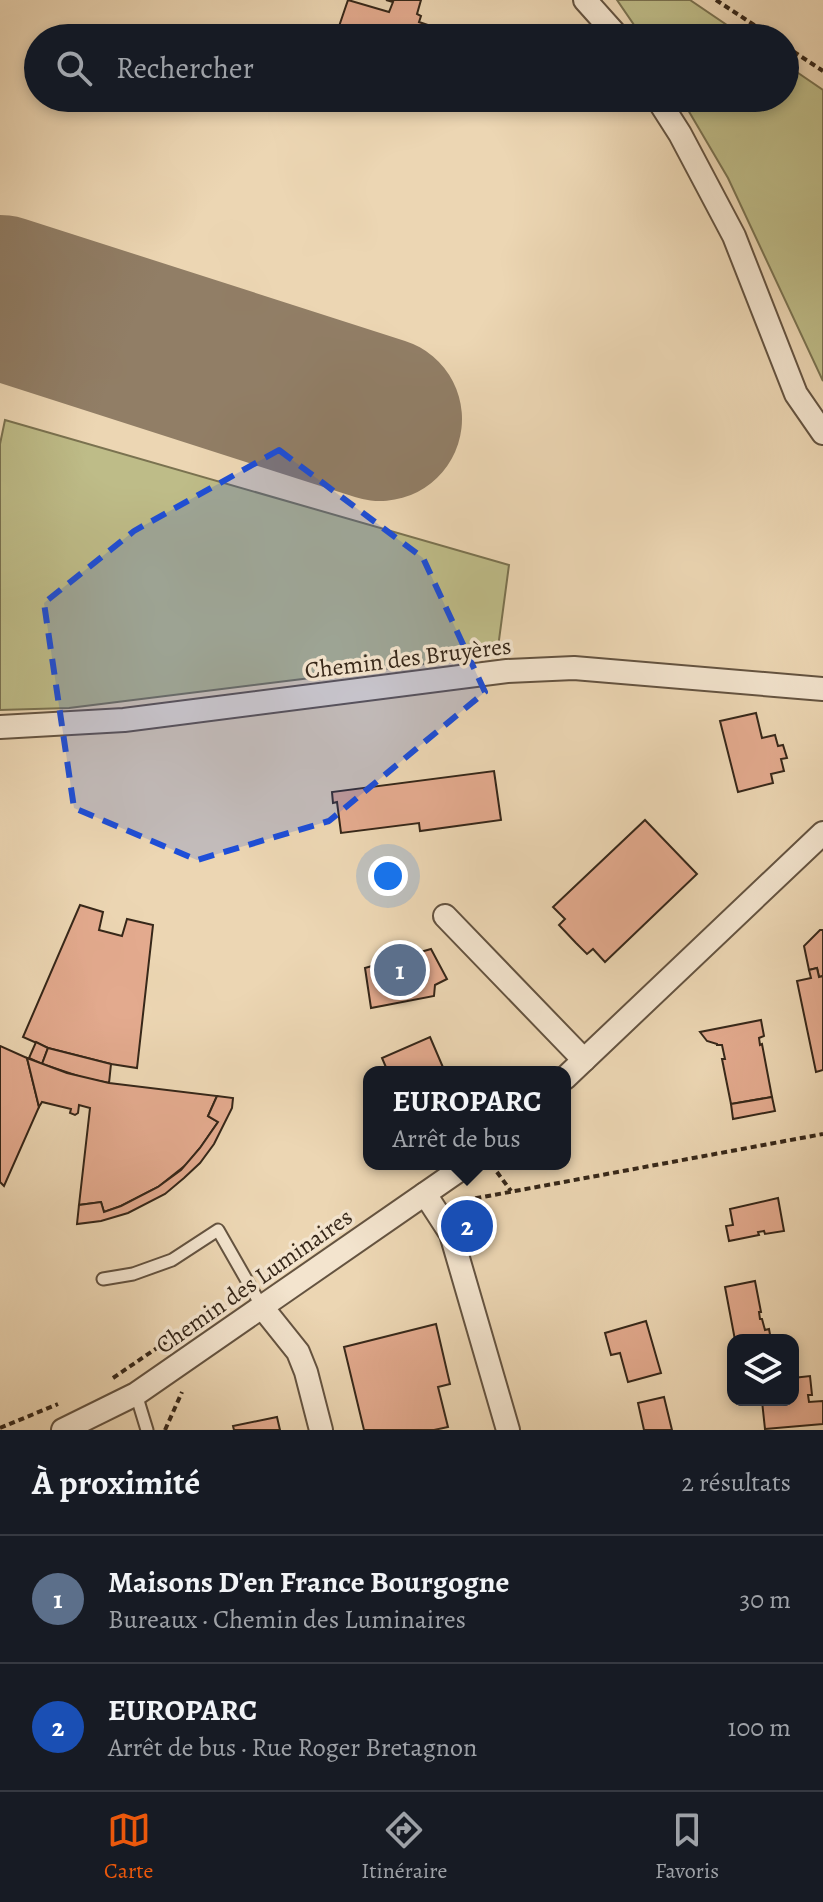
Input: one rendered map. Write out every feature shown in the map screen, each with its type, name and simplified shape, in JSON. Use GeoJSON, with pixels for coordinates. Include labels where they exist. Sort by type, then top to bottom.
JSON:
{"type":"FeatureCollection","features":[{"type":"Feature","properties":{"kind":"street"},"geometry":{"type":"LineString","coordinates":[[585,0],[606,24]]}},
{"type":"Feature","properties":{"kind":"street"},"geometry":{"type":"LineString","coordinates":[[666,112],[734,236],[796,394],[823,433]]}},
{"type":"Feature","properties":{"kind":"street","name":"Chemin des Bruyères"},"geometry":{"type":"LineString","coordinates":[[0,727],[124,720],[492,673],[560,668],[823,689]]}},
{"type":"Feature","properties":{"kind":"street"},"geometry":{"type":"LineString","coordinates":[[571,1072],[823,833]]}},
{"type":"Feature","properties":{"kind":"street"},"geometry":{"type":"LineString","coordinates":[[445,916],[584,1060]]}},
{"type":"Feature","properties":{"kind":"street","name":"Chemin des Luminaires"},"geometry":{"type":"LineString","coordinates":[[63,1430],[136,1394],[459,1170]]}},
{"type":"Feature","properties":{"kind":"street"},"geometry":{"type":"LineString","coordinates":[[425,1194],[451,1234],[508,1430]]}},
{"type":"Feature","properties":{"kind":"street"},"geometry":{"type":"LineString","coordinates":[[262,1307],[298,1352],[321,1430]]}},
{"type":"Feature","properties":{"kind":"lane"},"geometry":{"type":"LineString","coordinates":[[103,1279],[133,1274],[172,1260],[218,1230],[262,1307]]}},
{"type":"Feature","properties":{"kind":"lane"},"geometry":{"type":"LineString","coordinates":[[136,1394],[147,1430]]}},
{"type":"Feature","properties":{"kind":"path"},"geometry":{"type":"LineString","coordinates":[[716,0],[753,24]]}},
{"type":"Feature","properties":{"kind":"path"},"geometry":{"type":"LineString","coordinates":[[799,55],[823,71]]}},
{"type":"Feature","properties":{"kind":"path"},"geometry":{"type":"LineString","coordinates":[[455,1204],[823,1134]]}},
{"type":"Feature","properties":{"kind":"path"},"geometry":{"type":"LineString","coordinates":[[495,1170],[511,1191]]}},
{"type":"Feature","properties":{"kind":"path"},"geometry":{"type":"LineString","coordinates":[[112,1378],[214,1309]]}},
{"type":"Feature","properties":{"kind":"path"},"geometry":{"type":"LineString","coordinates":[[0,1428],[71,1399]]}},
{"type":"Feature","properties":{"kind":"highlighted area"},"geometry":{"type":"Polygon","coordinates":[[[279,450],[423,558],[485,692],[329,821],[197,860],[74,808],[44,603],[134,531],[279,450]]]}},
{"type":"Feature","properties":{"kind":"shaded area"},"geometry":{"type":"Polygon","coordinates":[[[617,0],[690,0],[725,24],[633,24],[617,0]]]}},
{"type":"Feature","properties":{"kind":"shaded area"},"geometry":{"type":"Polygon","coordinates":[[[799,74],[823,90],[823,381],[728,178],[689,112],[799,112],[799,74]]]}},
{"type":"Feature","properties":{"kind":"shaded area"},"geometry":{"type":"Polygon","coordinates":[[[5,420],[509,565],[497,655],[69,708],[0,710],[0,444],[5,420]]]}},
{"type":"Feature","properties":{"kind":"building"},"geometry":{"type":"Polygon","coordinates":[[[348,0],[389,12],[393,2],[386,0],[421,0],[417,14],[421,16],[419,22],[425,24],[340,24],[348,0]]]}},
{"type":"Feature","properties":{"kind":"building"},"geometry":{"type":"Polygon","coordinates":[[[756,713],[762,738],[775,735],[778,746],[783,745],[787,758],[781,759],[784,771],[771,774],[773,783],[738,792],[720,721],[756,713]]]}},
{"type":"Feature","properties":{"kind":"building"},"geometry":{"type":"Polygon","coordinates":[[[494,771],[501,820],[420,831],[419,823],[341,833],[337,802],[333,803],[332,792],[494,771]]]}},
{"type":"Feature","properties":{"kind":"building"},"geometry":{"type":"Polygon","coordinates":[[[645,820],[697,874],[605,962],[593,949],[587,954],[576,943],[559,925],[565,919],[553,907],[645,820]]]}},
{"type":"Feature","properties":{"kind":"building"},"geometry":{"type":"Polygon","coordinates":[[[80,905],[103,912],[99,930],[122,936],[127,919],[153,925],[137,1068],[48,1048],[23,1037],[80,905]]]}},
{"type":"Feature","properties":{"kind":"building"},"geometry":{"type":"Polygon","coordinates":[[[823,930],[823,976],[819,977],[817,968],[809,970],[804,946],[823,930]]]}},
{"type":"Feature","properties":{"kind":"building"},"geometry":{"type":"Polygon","coordinates":[[[431,949],[447,979],[435,985],[434,996],[371,1008],[365,968],[431,949]]]}},
{"type":"Feature","properties":{"kind":"building"},"geometry":{"type":"Polygon","coordinates":[[[817,968],[819,977],[823,976],[823,1070],[816,1072],[797,981],[811,978],[809,970],[817,968]]]}},
{"type":"Feature","properties":{"kind":"building"},"geometry":{"type":"Polygon","coordinates":[[[761,1020],[764,1036],[759,1038],[760,1045],[772,1097],[731,1104],[722,1045],[707,1041],[700,1032],[761,1020]]]}},
{"type":"Feature","properties":{"kind":"building"},"geometry":{"type":"Polygon","coordinates":[[[430,1037],[442,1066],[385,1066],[382,1058],[430,1037]]]}},
{"type":"Feature","properties":{"kind":"building"},"geometry":{"type":"Polygon","coordinates":[[[36,1042],[48,1048],[42,1064],[29,1058],[36,1042]]]}},
{"type":"Feature","properties":{"kind":"building"},"geometry":{"type":"Polygon","coordinates":[[[0,1046],[27,1058],[39,1107],[4,1186],[0,1182],[0,1046]]]}},
{"type":"Feature","properties":{"kind":"building"},"geometry":{"type":"Polygon","coordinates":[[[48,1048],[111,1064],[109,1083],[42,1064],[48,1048]]]}},
{"type":"Feature","properties":{"kind":"building"},"geometry":{"type":"Polygon","coordinates":[[[27,1058],[67,1073],[109,1083],[217,1096],[208,1116],[218,1122],[187,1164],[158,1187],[104,1212],[101,1202],[79,1205],[90,1108],[79,1105],[75,1115],[70,1113],[71,1109],[42,1102],[39,1107],[27,1058]]]}},
{"type":"Feature","properties":{"kind":"building"},"geometry":{"type":"Polygon","coordinates":[[[217,1096],[233,1098],[232,1108],[214,1144],[184,1178],[165,1194],[128,1213],[77,1224],[79,1205],[101,1202],[104,1212],[158,1187],[181,1170],[218,1122],[208,1116],[217,1096]]]}},
{"type":"Feature","properties":{"kind":"building"},"geometry":{"type":"Polygon","coordinates":[[[772,1097],[775,1111],[733,1119],[731,1104],[772,1097]]]}},
{"type":"Feature","properties":{"kind":"building"},"geometry":{"type":"Polygon","coordinates":[[[778,1198],[784,1231],[758,1232],[759,1235],[729,1241],[726,1226],[733,1225],[730,1209],[778,1198]]]}},
{"type":"Feature","properties":{"kind":"building"},"geometry":{"type":"Polygon","coordinates":[[[755,1281],[760,1319],[770,1334],[734,1334],[725,1287],[755,1281]]]}},
{"type":"Feature","properties":{"kind":"building"},"geometry":{"type":"Polygon","coordinates":[[[646,1321],[661,1373],[628,1382],[620,1353],[611,1355],[605,1333],[646,1321]]]}},
{"type":"Feature","properties":{"kind":"building"},"geometry":{"type":"Polygon","coordinates":[[[436,1324],[450,1384],[438,1387],[448,1427],[434,1430],[364,1430],[344,1347],[436,1324]]]}},
{"type":"Feature","properties":{"kind":"building"},"geometry":{"type":"Polygon","coordinates":[[[810,1376],[812,1395],[808,1395],[809,1402],[823,1401],[823,1424],[765,1429],[763,1406],[799,1406],[799,1377],[810,1376]]]}},
{"type":"Feature","properties":{"kind":"building"},"geometry":{"type":"Polygon","coordinates":[[[664,1397],[672,1430],[644,1430],[638,1403],[664,1397]]]}},
{"type":"Feature","properties":{"kind":"building"},"geometry":{"type":"Polygon","coordinates":[[[277,1417],[280,1430],[234,1430],[233,1426],[277,1417]]]}},
{"type":"Feature","properties":{"kind":"runway"},"geometry":{"type":"LineString","coordinates":[[0,297],[380,419]]}},
{"type":"Feature","properties":{"kind":"place","name":"Maisons D'en France Bourgogne"},"geometry":{"type":"Point","coordinates":[400,970]}},
{"type":"Feature","properties":{"kind":"place","name":"EUROPARC"},"geometry":{"type":"Point","coordinates":[467,1226]}}]}
